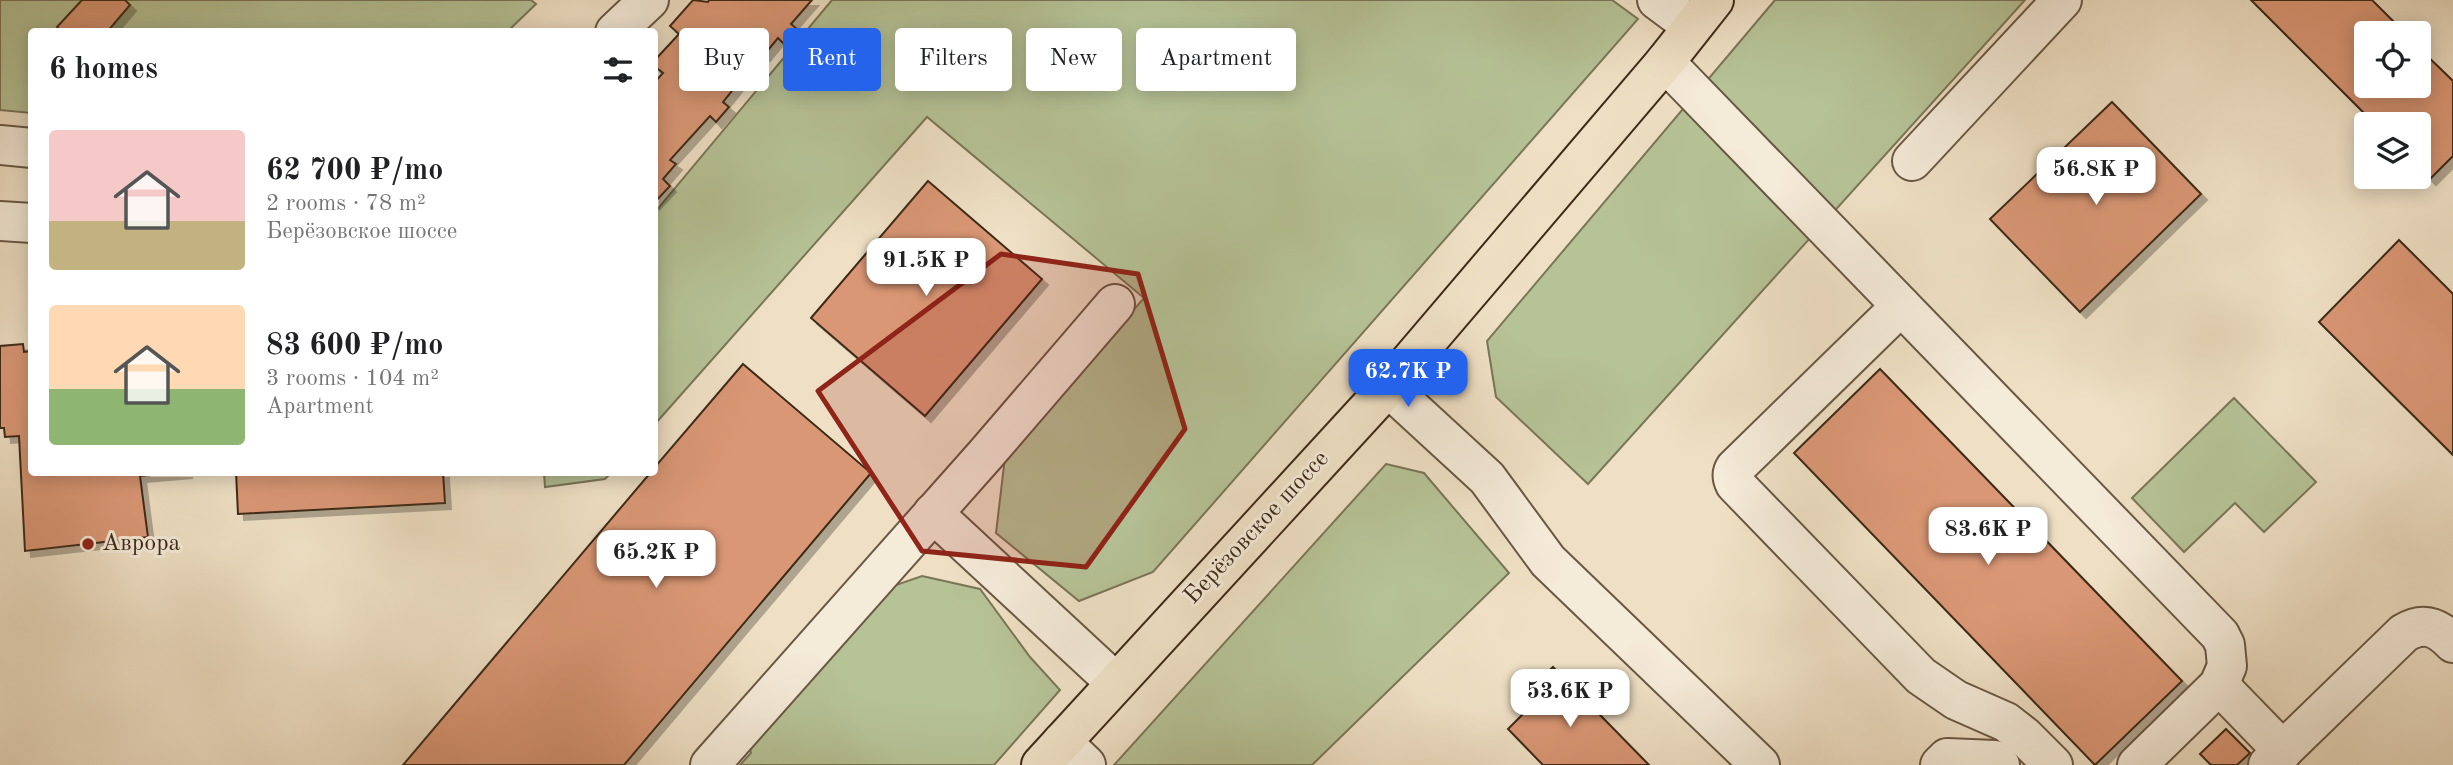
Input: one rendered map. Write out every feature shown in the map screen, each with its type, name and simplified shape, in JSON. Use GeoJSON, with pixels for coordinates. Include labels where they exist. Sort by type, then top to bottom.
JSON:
{"type":"FeatureCollection","features":[{"type":"Feature","properties":{"kind":"main road","name":"Берёзовское шоссе"},"geometry":{"type":"LineString","coordinates":[[1063,757],[1115,682],[1388,387],[1665,62],[1703,13]]}},
{"type":"Feature","properties":{"kind":"lane"},"geometry":{"type":"LineString","coordinates":[[1657,0],[1703,13]]}},
{"type":"Feature","properties":{"kind":"lane"},"geometry":{"type":"LineString","coordinates":[[1912,161],[2062,0]]}},
{"type":"Feature","properties":{"kind":"lane"},"geometry":{"type":"LineString","coordinates":[[1665,62],[2220,635],[2225,645],[2227,666],[2219,685],[2145,763]]}},
{"type":"Feature","properties":{"kind":"lane"},"geometry":{"type":"LineString","coordinates":[[0,145],[28,148]]}},
{"type":"Feature","properties":{"kind":"lane"},"geometry":{"type":"LineString","coordinates":[[0,221],[28,223]]}},
{"type":"Feature","properties":{"kind":"lane"},"geometry":{"type":"LineString","coordinates":[[710,765],[1115,304]]}},
{"type":"Feature","properties":{"kind":"lane"},"geometry":{"type":"LineString","coordinates":[[1901,306],[1735,468],[1733,479],[1921,676],[1956,700],[2006,722],[2053,765]]}},
{"type":"Feature","properties":{"kind":"lane"},"geometry":{"type":"LineString","coordinates":[[1388,387],[1487,478],[1548,561],[1760,765]]}},
{"type":"Feature","properties":{"kind":"lane"},"geometry":{"type":"LineString","coordinates":[[933,513],[1115,682]]}},
{"type":"Feature","properties":{"kind":"lane"},"geometry":{"type":"LineString","coordinates":[[2219,685],[2275,758],[2404,633],[2414,627],[2434,628],[2453,643]]}},
{"type":"Feature","properties":{"kind":"lane"},"geometry":{"type":"LineString","coordinates":[[1940,765],[1947,758],[1995,760],[2000,765]]}},
{"type":"Feature","properties":{"kind":"highlighted area"},"geometry":{"type":"Polygon","coordinates":[[[1001,254],[1138,274],[1185,429],[1086,567],[922,551],[818,391],[1001,254]]]}},
{"type":"Feature","properties":{"kind":"green space"},"geometry":{"type":"Polygon","coordinates":[[[0,0],[531,0],[536,4],[511,28],[28,28],[28,113],[0,110],[0,0]]]}},
{"type":"Feature","properties":{"kind":"green space"},"geometry":{"type":"Polygon","coordinates":[[[832,0],[1612,0],[1638,19],[1153,572],[1079,601],[996,533],[1005,457],[1144,298],[927,117],[658,421],[658,208],[756,91],[769,91],[769,75],[783,59],[783,91],[881,91],[881,28],[809,28],[832,0]]]}},
{"type":"Feature","properties":{"kind":"green space"},"geometry":{"type":"Polygon","coordinates":[[[1775,0],[2025,0],[1588,484],[1496,397],[1487,341],[1775,0]]]}},
{"type":"Feature","properties":{"kind":"green space"},"geometry":{"type":"Polygon","coordinates":[[[2234,398],[2316,482],[2264,532],[2235,503],[2184,552],[2132,498],[2234,398]]]}},
{"type":"Feature","properties":{"kind":"green space"},"geometry":{"type":"Polygon","coordinates":[[[1386,464],[1424,473],[1509,573],[1312,765],[1114,765],[1386,464]]]}},
{"type":"Feature","properties":{"kind":"green space"},"geometry":{"type":"Polygon","coordinates":[[[544,476],[608,476],[605,479],[545,487],[544,476]]]}},
{"type":"Feature","properties":{"kind":"green space"},"geometry":{"type":"Polygon","coordinates":[[[922,576],[980,589],[1030,657],[1060,690],[994,765],[740,765],[751,753],[745,730],[861,597],[922,576]]]}},
{"type":"Feature","properties":{"kind":"building"},"geometry":{"type":"Polygon","coordinates":[[[82,0],[125,0],[130,5],[110,28],[57,27],[82,0]]]}},
{"type":"Feature","properties":{"kind":"building"},"geometry":{"type":"Polygon","coordinates":[[[693,0],[812,0],[791,24],[796,28],[783,28],[783,43],[778,38],[769,49],[769,28],[679,28],[679,34],[670,26],[693,0]]]}},
{"type":"Feature","properties":{"kind":"building"},"geometry":{"type":"Polygon","coordinates":[[[2251,0],[2372,0],[2393,21],[2354,21],[2354,98],[2431,98],[2431,60],[2453,81],[2453,156],[2431,178],[2431,112],[2363,112],[2251,0]]]}},
{"type":"Feature","properties":{"kind":"building"},"geometry":{"type":"Polygon","coordinates":[[[679,34],[679,91],[732,91],[723,102],[729,107],[716,122],[710,116],[670,160],[676,164],[663,179],[670,186],[658,199],[658,79],[663,73],[658,69],[658,57],[679,34]]]}},
{"type":"Feature","properties":{"kind":"building"},"geometry":{"type":"Polygon","coordinates":[[[2112,102],[2201,194],[2080,312],[1990,219],[2112,102]]]}},
{"type":"Feature","properties":{"kind":"building"},"geometry":{"type":"Polygon","coordinates":[[[928,181],[1042,279],[925,416],[811,318],[928,181]]]}},
{"type":"Feature","properties":{"kind":"building"},"geometry":{"type":"Polygon","coordinates":[[[2399,240],[2453,294],[2453,455],[2319,322],[2399,240]]]}},
{"type":"Feature","properties":{"kind":"building"},"geometry":{"type":"Polygon","coordinates":[[[23,344],[24,352],[28,352],[28,476],[140,476],[148,537],[25,551],[19,436],[5,437],[4,428],[0,428],[0,346],[23,344]]]}},
{"type":"Feature","properties":{"kind":"building"},"geometry":{"type":"Polygon","coordinates":[[[743,364],[871,473],[624,765],[403,765],[648,476],[658,476],[658,463],[743,364]]]}},
{"type":"Feature","properties":{"kind":"building"},"geometry":{"type":"Polygon","coordinates":[[[1880,369],[2182,681],[2095,765],[1794,453],[1880,369]]]}},
{"type":"Feature","properties":{"kind":"building"},"geometry":{"type":"Polygon","coordinates":[[[236,476],[443,476],[445,503],[238,514],[236,476]]]}},
{"type":"Feature","properties":{"kind":"building"},"geometry":{"type":"Polygon","coordinates":[[[1553,667],[1649,765],[1543,765],[1508,729],[1538,699],[1530,690],[1553,667]]]}},
{"type":"Feature","properties":{"kind":"building"},"geometry":{"type":"Polygon","coordinates":[[[2226,729],[2250,753],[2237,765],[2211,765],[2200,754],[2226,729]]]}},
{"type":"Feature","properties":{"kind":"place","name":"Аврора"},"geometry":{"type":"Point","coordinates":[88,544]}}]}
